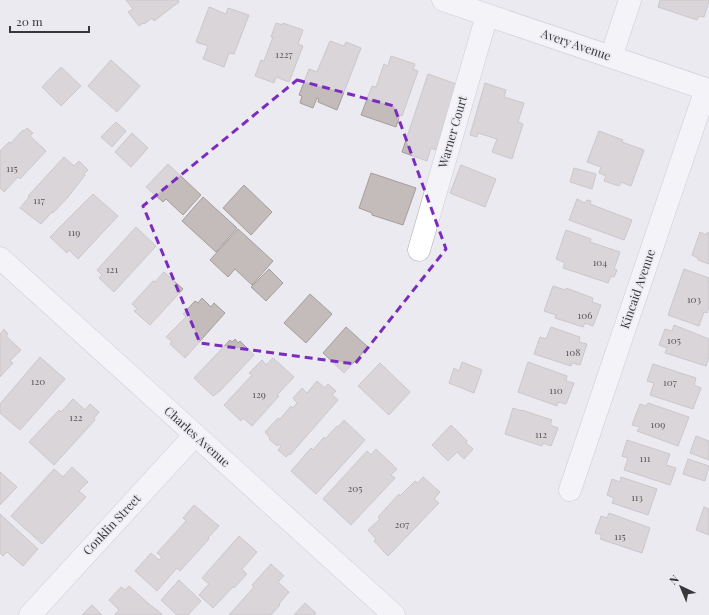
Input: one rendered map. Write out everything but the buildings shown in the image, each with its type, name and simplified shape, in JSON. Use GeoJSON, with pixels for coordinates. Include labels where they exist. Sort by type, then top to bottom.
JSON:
{"type":"FeatureCollection","features":[{"type":"Feature","properties":{"kind":"street","name":"Avery Avenue"},"geometry":{"type":"LineString","coordinates":[[443,0],[708,89]]}},
{"type":"Feature","properties":{"kind":"street"},"geometry":{"type":"LineString","coordinates":[[612,57],[630,0]]}},
{"type":"Feature","properties":{"kind":"street","name":"Warner Court"},"geometry":{"type":"LineString","coordinates":[[419,250],[487,15]]}},
{"type":"Feature","properties":{"kind":"street","name":"Kincaid Avenue"},"geometry":{"type":"LineString","coordinates":[[570,490],[708,89]]}},
{"type":"Feature","properties":{"kind":"street","name":"Charles Avenue"},"geometry":{"type":"LineString","coordinates":[[0,258],[394,615]]}},
{"type":"Feature","properties":{"kind":"street","name":"Conklin Street"},"geometry":{"type":"LineString","coordinates":[[30,615],[195,435]]}},
{"type":"Feature","properties":{"kind":"highlighted area"},"geometry":{"type":"Polygon","coordinates":[[[297,80],[394,106],[446,249],[355,364],[200,343],[143,206],[297,80]]]}}]}
